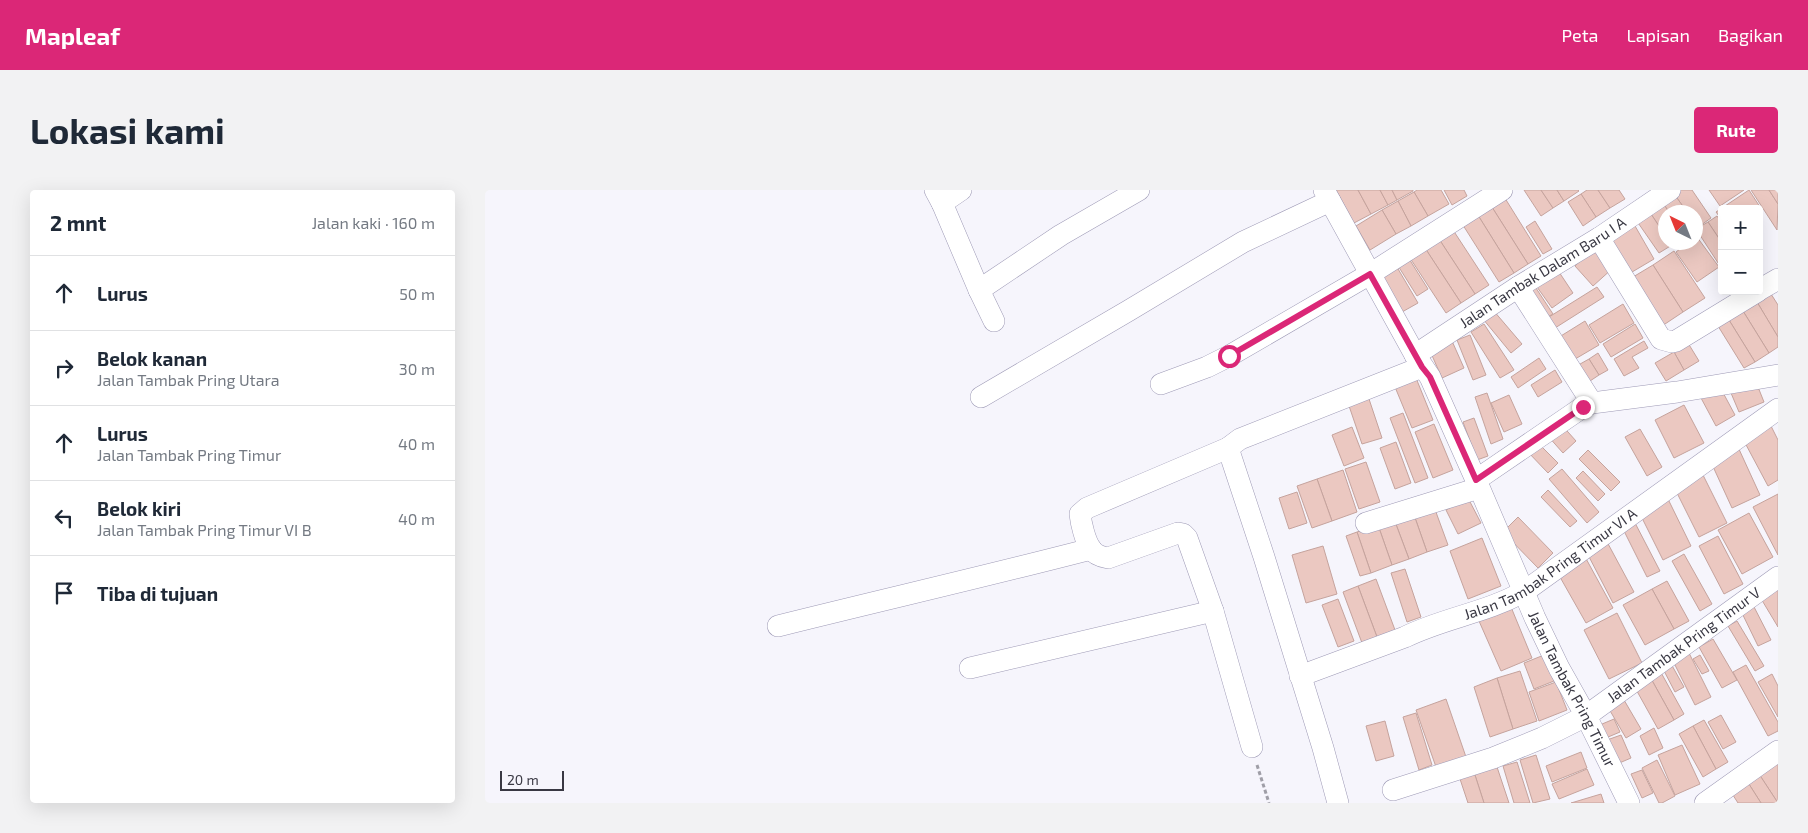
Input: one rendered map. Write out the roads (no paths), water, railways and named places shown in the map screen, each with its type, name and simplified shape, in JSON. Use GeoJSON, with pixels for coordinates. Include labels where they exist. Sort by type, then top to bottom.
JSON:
{"type":"FeatureCollection","features":[{"type":"Feature","properties":{"kind":"street"},"geometry":{"type":"LineString","coordinates":[[961,190],[939,196],[994,321]]}},
{"type":"Feature","properties":{"kind":"street"},"geometry":{"type":"LineString","coordinates":[[979,290],[1061,235],[1139,190]]}},
{"type":"Feature","properties":{"kind":"street"},"geometry":{"type":"LineString","coordinates":[[1161,384],[1207,367],[1229,356],[1370,274],[1502,190]]}},
{"type":"Feature","properties":{"kind":"street","name":"Jalan Tambak Dalam Baru I A"},"geometry":{"type":"LineString","coordinates":[[1091,549],[1080,514],[1087,508],[1228,448],[1240,439],[1419,361],[1518,287],[1599,238],[1670,190]]}},
{"type":"Feature","properties":{"kind":"street"},"geometry":{"type":"LineString","coordinates":[[981,397],[1326,193]]}},
{"type":"Feature","properties":{"kind":"street","name":"Jalan Tambak Pring Timur"},"geometry":{"type":"LineString","coordinates":[[1326,193],[1419,361],[1430,377],[1525,591],[1535,618],[1629,803]]}},
{"type":"Feature","properties":{"kind":"street"},"geometry":{"type":"LineString","coordinates":[[1599,238],[1661,339],[1666,342],[1676,341],[1752,295]]}},
{"type":"Feature","properties":{"kind":"street"},"geometry":{"type":"LineString","coordinates":[[1763,288],[1778,279]]}},
{"type":"Feature","properties":{"kind":"street"},"geometry":{"type":"LineString","coordinates":[[1518,287],[1592,403]]}},
{"type":"Feature","properties":{"kind":"street"},"geometry":{"type":"LineString","coordinates":[[1366,523],[1478,484],[1583,407],[1592,403],[1677,392],[1778,375]]}},
{"type":"Feature","properties":{"kind":"street","name":"Jalan Tambak Pring Timur VI A"},"geometry":{"type":"LineString","coordinates":[[1300,676],[1417,631],[1485,610],[1509,600],[1525,591],[1778,409]]}},
{"type":"Feature","properties":{"kind":"street"},"geometry":{"type":"LineString","coordinates":[[1228,448],[1264,557],[1338,803]]}},
{"type":"Feature","properties":{"kind":"street"},"geometry":{"type":"LineString","coordinates":[[778,626],[1091,549],[1099,556],[1109,558],[1178,533],[1183,534],[1187,538],[1213,611],[1252,747]]}},
{"type":"Feature","properties":{"kind":"street","name":"Jalan Tambak Pring Timur V"},"geometry":{"type":"LineString","coordinates":[[1393,790],[1493,758],[1542,738],[1586,716],[1778,577]]}},
{"type":"Feature","properties":{"kind":"street"},"geometry":{"type":"LineString","coordinates":[[970,668],[1213,611]]}},
{"type":"Feature","properties":{"kind":"street"},"geometry":{"type":"LineString","coordinates":[[1705,803],[1778,750]]}}]}
